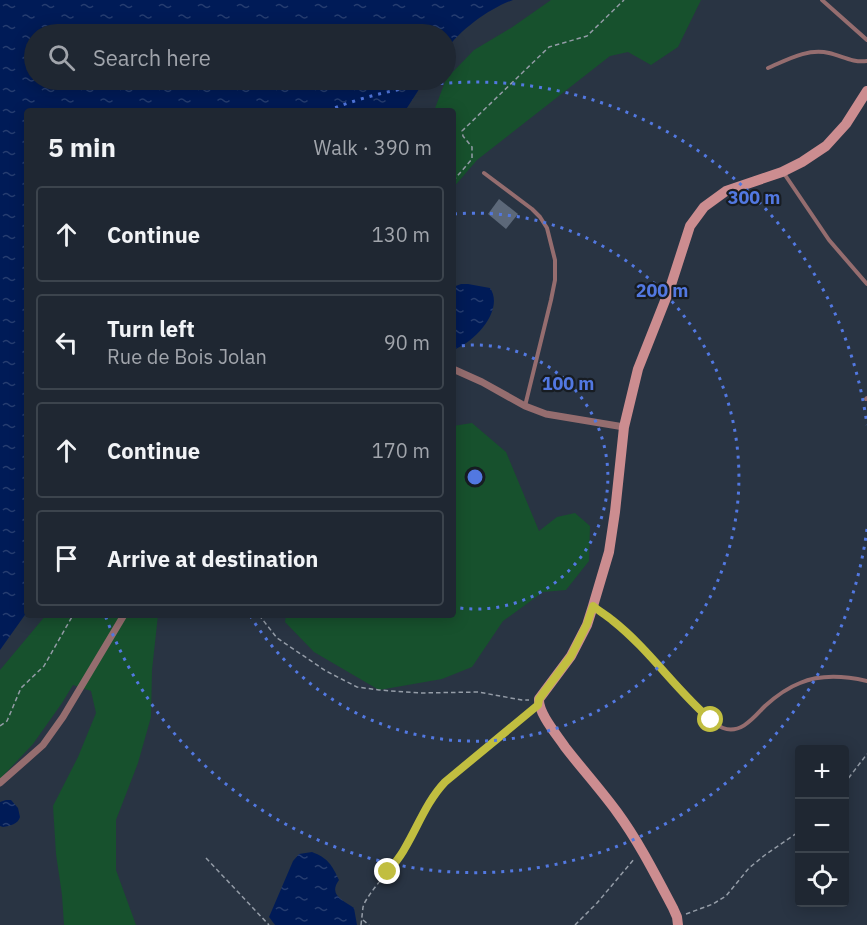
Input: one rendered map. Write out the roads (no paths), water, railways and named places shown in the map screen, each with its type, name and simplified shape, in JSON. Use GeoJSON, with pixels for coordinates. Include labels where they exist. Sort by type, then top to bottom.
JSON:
{"type":"FeatureCollection","features":[{"type":"Feature","properties":{"kind":"street"},"geometry":{"type":"LineString","coordinates":[[678,921],[632,834],[563,744],[541,712],[539,702],[571,656],[593,606],[609,552],[624,427],[638,369],[670,288],[690,226],[704,207],[726,191],[782,172],[826,146],[846,124],[867,91]]}},
{"type":"Feature","properties":{"kind":"street"},"geometry":{"type":"LineString","coordinates":[[456,370],[525,406],[546,414],[624,427]]}},
{"type":"Feature","properties":{"kind":"street"},"geometry":{"type":"LineString","coordinates":[[0,783],[43,745],[63,717],[122,618]]}},
{"type":"Feature","properties":{"kind":"lane"},"geometry":{"type":"LineString","coordinates":[[822,0],[867,40]]}},
{"type":"Feature","properties":{"kind":"lane"},"geometry":{"type":"LineString","coordinates":[[768,68],[812,52],[829,53],[853,61],[867,61]]}},
{"type":"Feature","properties":{"kind":"lane"},"geometry":{"type":"LineString","coordinates":[[782,172],[830,240],[867,284]]}},
{"type":"Feature","properties":{"kind":"lane"},"geometry":{"type":"LineString","coordinates":[[484,173],[540,217],[547,228],[555,260],[555,280],[551,300],[525,406]]}},
{"type":"Feature","properties":{"kind":"lane"},"geometry":{"type":"LineString","coordinates":[[593,606],[613,620],[697,707],[724,729],[732,729],[748,723],[776,697],[801,682],[832,676],[867,681]]}},
{"type":"Feature","properties":{"kind":"water"},"geometry":{"type":"Polygon","coordinates":[[[0,0],[513,0],[476,20],[456,38],[456,24],[24,24],[24,90],[419,90],[407,108],[24,108],[24,616],[0,650],[0,0]]]}},
{"type":"Feature","properties":{"kind":"water"},"geometry":{"type":"Polygon","coordinates":[[[468,284],[490,288],[494,297],[494,306],[485,325],[478,333],[456,348],[456,286],[468,284]]]}},
{"type":"Feature","properties":{"kind":"water"},"geometry":{"type":"Polygon","coordinates":[[[11,800],[18,808],[20,817],[16,823],[3,827],[0,826],[0,802],[11,800]]]}},
{"type":"Feature","properties":{"kind":"water"},"geometry":{"type":"Polygon","coordinates":[[[312,852],[326,860],[334,870],[339,880],[336,893],[354,908],[357,925],[275,925],[269,917],[293,861],[299,854],[312,852]]]}}]}
